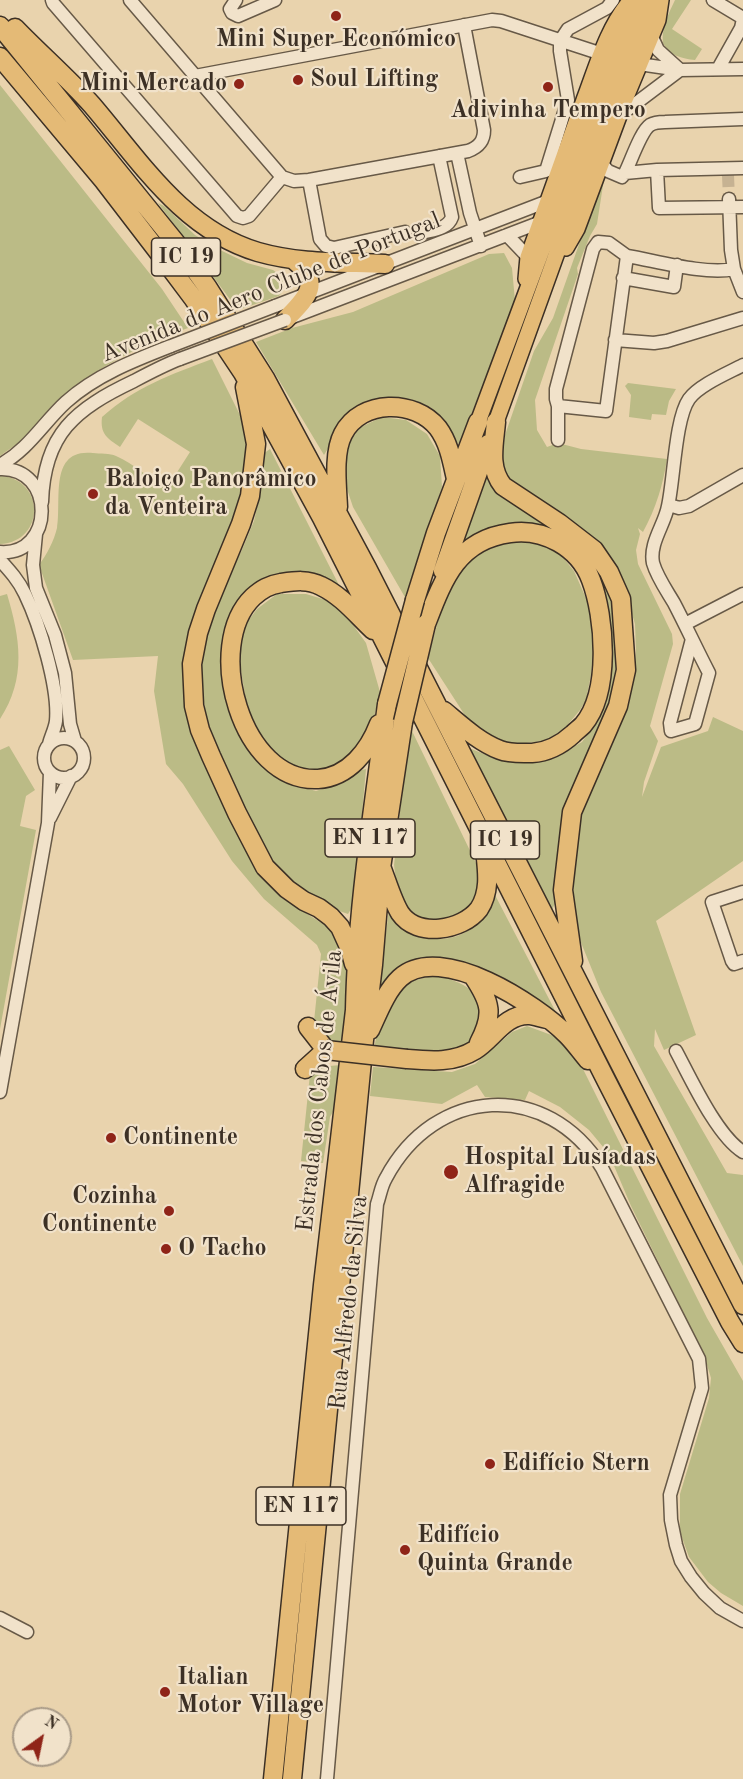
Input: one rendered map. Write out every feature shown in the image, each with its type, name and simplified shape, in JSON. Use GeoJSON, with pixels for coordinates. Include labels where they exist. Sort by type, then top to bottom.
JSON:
{"type":"FeatureCollection","features":[{"type":"Feature","properties":{"kind":"highway"},"geometry":{"type":"LineString","coordinates":[[0,14],[76,87],[157,184],[198,221],[245,248],[258,252],[294,260],[385,264]]}},
{"type":"Feature","properties":{"kind":"highway","name":"IC 19"},"geometry":{"type":"LineString","coordinates":[[0,26],[176,243],[208,288],[265,378],[338,511],[743,1305]]}},
{"type":"Feature","properties":{"kind":"highway","name":"IC 19"},"geometry":{"type":"LineString","coordinates":[[0,57],[104,182],[160,254],[193,298],[243,373],[387,644],[607,1082],[730,1322],[743,1343]]}},
{"type":"Feature","properties":{"kind":"highway"},"geometry":{"type":"LineString","coordinates":[[280,313],[309,294],[308,275],[294,260]]}},
{"type":"Feature","properties":{"kind":"highway"},"geometry":{"type":"LineString","coordinates":[[243,373],[256,444],[250,496],[198,633],[192,664],[194,706],[200,730],[211,756],[265,867],[303,901],[332,917],[340,927],[350,949],[356,972]]}},
{"type":"Feature","properties":{"kind":"highway"},"geometry":{"type":"LineString","coordinates":[[338,511],[338,449],[343,433],[363,414],[374,409],[388,406],[416,411],[436,426],[450,452],[456,479]]}},
{"type":"Feature","properties":{"kind":"highway"},"geometry":{"type":"LineString","coordinates":[[487,422],[496,477],[503,486],[559,523],[594,550],[609,573],[621,600],[626,670],[618,706],[572,812],[563,890],[574,974]]}},
{"type":"Feature","properties":{"kind":"highway","name":"Estrada dos Cabos de Ávila"},"geometry":{"type":"LineString","coordinates":[[273,1779],[323,1285],[355,1010],[356,972],[370,836],[387,704],[436,533],[456,479],[487,422]]}},
{"type":"Feature","properties":{"kind":"highway","name":"Estrada dos Cabos de Ávila"},"geometry":{"type":"LineString","coordinates":[[292,1779],[381,868],[403,722],[426,624],[487,422]]}},
{"type":"Feature","properties":{"kind":"highway"},"geometry":{"type":"LineString","coordinates":[[426,624],[446,575],[468,549],[495,535],[513,532],[534,532],[547,536],[561,543],[574,555],[591,579],[602,621],[603,660],[600,686],[592,710],[584,724],[555,747],[539,752],[503,752],[467,731],[437,705]]}},
{"type":"Feature","properties":{"kind":"highway"},"geometry":{"type":"LineString","coordinates":[[387,644],[344,601],[320,585],[309,581],[294,581],[270,585],[246,604],[238,617],[232,635],[230,674],[237,705],[256,745],[277,766],[293,775],[312,779],[334,775],[359,759],[375,735],[387,704]]}},
{"type":"Feature","properties":{"kind":"highway"},"geometry":{"type":"LineString","coordinates":[[381,868],[400,913],[411,922],[423,927],[440,929],[451,927],[480,908],[488,886],[484,840]]}},
{"type":"Feature","properties":{"kind":"highway"},"geometry":{"type":"LineString","coordinates":[[364,1040],[390,991],[400,978],[413,970],[433,967],[452,969],[472,974],[517,995],[567,1035],[607,1082]]}},
{"type":"Feature","properties":{"kind":"highway"},"geometry":{"type":"LineString","coordinates":[[472,974],[486,994],[490,1012],[486,1029],[476,1049]]}},
{"type":"Feature","properties":{"kind":"highway"},"geometry":{"type":"LineString","coordinates":[[308,1027],[326,1050],[428,1061],[462,1056],[476,1049],[503,1024],[515,1017],[528,1015],[549,1019]]}},
{"type":"Feature","properties":{"kind":"highway"},"geometry":{"type":"LineString","coordinates":[[305,1069],[326,1050]]}},
{"type":"Feature","properties":{"kind":"main road"},"geometry":{"type":"LineString","coordinates":[[579,209],[617,56],[622,10],[631,0]]}},
{"type":"Feature","properties":{"kind":"main road"},"geometry":{"type":"LineString","coordinates":[[554,196],[641,0]]}},
{"type":"Feature","properties":{"kind":"main road"},"geometry":{"type":"LineString","coordinates":[[487,422],[548,278],[601,164],[619,116],[617,56],[655,0]]}},
{"type":"Feature","properties":{"kind":"main road"},"geometry":{"type":"LineString","coordinates":[[487,422],[554,196],[593,75],[617,56],[651,35],[658,20],[661,0]]}},
{"type":"Feature","properties":{"kind":"main road"},"geometry":{"type":"LineString","coordinates":[[554,196],[579,209]]}},
{"type":"Feature","properties":{"kind":"main road"},"geometry":{"type":"LineString","coordinates":[[525,299],[528,257],[548,220],[579,209]]}},
{"type":"Feature","properties":{"kind":"street"},"geometry":{"type":"LineString","coordinates":[[52,0],[237,216],[243,218],[249,216],[282,177]]}},
{"type":"Feature","properties":{"kind":"street"},"geometry":{"type":"LineString","coordinates":[[130,0],[139,6],[195,76],[282,177],[294,181],[463,152],[479,145],[484,136],[484,130],[464,25]]}},
{"type":"Feature","properties":{"kind":"street"},"geometry":{"type":"LineString","coordinates":[[233,4],[235,16],[241,16],[275,0]]}},
{"type":"Feature","properties":{"kind":"street"},"geometry":{"type":"LineString","coordinates":[[520,177],[546,171],[568,100],[560,42],[567,29],[607,8],[613,0]]}},
{"type":"Feature","properties":{"kind":"street"},"geometry":{"type":"LineString","coordinates":[[713,0],[743,19],[741,28],[718,69]]}},
{"type":"Feature","properties":{"kind":"street"},"geometry":{"type":"LineString","coordinates":[[195,76],[492,20],[581,48],[680,70],[743,69]]}},
{"type":"Feature","properties":{"kind":"street"},"geometry":{"type":"LineString","coordinates":[[651,35],[658,50],[680,70]]}},
{"type":"Feature","properties":{"kind":"street"},"geometry":{"type":"LineString","coordinates":[[581,48],[590,61],[593,75]]}},
{"type":"Feature","properties":{"kind":"street"},"geometry":{"type":"LineString","coordinates":[[619,116],[680,70]]}},
{"type":"Feature","properties":{"kind":"street"},"geometry":{"type":"LineString","coordinates":[[601,164],[608,171],[622,177],[649,125],[665,122],[743,119]]}},
{"type":"Feature","properties":{"kind":"street"},"geometry":{"type":"LineString","coordinates":[[463,152],[474,229],[480,246]]}},
{"type":"Feature","properties":{"kind":"street"},"geometry":{"type":"LineString","coordinates":[[422,233],[445,227],[451,221],[452,216],[439,156]]}},
{"type":"Feature","properties":{"kind":"street"},"geometry":{"type":"LineString","coordinates":[[625,173],[657,170],[728,172],[743,168]]}},
{"type":"Feature","properties":{"kind":"street"},"geometry":{"type":"LineString","coordinates":[[657,170],[659,208],[729,203],[743,207]]}},
{"type":"Feature","properties":{"kind":"street"},"geometry":{"type":"LineString","coordinates":[[309,180],[320,239],[326,246],[334,248],[405,232]]}},
{"type":"Feature","properties":{"kind":"street","name":"Avenida do Aero Clube de Portugal"},"geometry":{"type":"LineString","coordinates":[[309,294],[554,196]]}},
{"type":"Feature","properties":{"kind":"street"},"geometry":{"type":"LineString","coordinates":[[729,203],[731,250],[734,269],[743,292]]}},
{"type":"Feature","properties":{"kind":"street","name":"Avenida do Aero Clube de Portugal"},"geometry":{"type":"LineString","coordinates":[[0,467],[23,448],[60,408],[86,387],[124,365],[171,345],[280,313],[480,246],[548,220]]}},
{"type":"Feature","properties":{"kind":"street"},"geometry":{"type":"LineString","coordinates":[[507,235],[528,257]]}},
{"type":"Feature","properties":{"kind":"street"},"geometry":{"type":"LineString","coordinates":[[558,440],[556,389],[593,249],[598,242],[609,243],[627,256],[677,265],[727,271],[734,269]]}},
{"type":"Feature","properties":{"kind":"street"},"geometry":{"type":"LineString","coordinates":[[558,406],[606,411],[627,256]]}},
{"type":"Feature","properties":{"kind":"street"},"geometry":{"type":"LineString","coordinates":[[623,278],[674,287],[677,265]]}},
{"type":"Feature","properties":{"kind":"street","name":"Avenida do Aero Clube de Portugal"},"geometry":{"type":"LineString","coordinates":[[75,741],[70,724],[62,664],[55,635],[36,588],[33,565],[36,534],[43,513],[43,482],[46,462],[54,444],[68,424],[105,395],[280,313]]}},
{"type":"Feature","properties":{"kind":"street"},"geometry":{"type":"LineString","coordinates":[[615,340],[654,343],[667,341],[743,318]]}},
{"type":"Feature","properties":{"kind":"street"},"geometry":{"type":"LineString","coordinates":[[692,639],[670,723],[671,731],[695,724],[709,673],[685,624],[653,562],[654,547],[669,505],[681,421],[690,397],[704,386],[743,365]]}},
{"type":"Feature","properties":{"kind":"street"},"geometry":{"type":"LineString","coordinates":[[0,467],[18,472],[29,480],[38,490],[42,502]]}},
{"type":"Feature","properties":{"kind":"street"},"geometry":{"type":"LineString","coordinates":[[669,505],[679,508],[689,506],[743,475]]}},
{"type":"Feature","properties":{"kind":"street"},"geometry":{"type":"LineString","coordinates":[[0,552],[17,550],[36,534]]}},
{"type":"Feature","properties":{"kind":"street"},"geometry":{"type":"LineString","coordinates":[[0,560],[12,573],[25,594],[43,642],[56,705],[56,722],[44,754],[44,760],[50,772],[48,823],[0,1092]]}},
{"type":"Feature","properties":{"kind":"street"},"geometry":{"type":"LineString","coordinates":[[685,624],[743,594]]}},
{"type":"Feature","properties":{"kind":"street"},"geometry":{"type":"LineString","coordinates":[[49,744],[60,738],[75,741],[81,748],[84,761],[78,772],[71,776],[60,777],[50,772]]}},
{"type":"Feature","properties":{"kind":"street"},"geometry":{"type":"LineString","coordinates":[[48,823],[71,776]]}},
{"type":"Feature","properties":{"kind":"street"},"geometry":{"type":"LineString","coordinates":[[743,892],[712,902],[732,961],[734,964],[743,961]]}},
{"type":"Feature","properties":{"kind":"street"},"geometry":{"type":"LineString","coordinates":[[676,1051],[718,1124],[735,1147],[743,1152]]}},
{"type":"Feature","properties":{"kind":"street","name":"Rua Alfredo da Silva"},"geometry":{"type":"LineString","coordinates":[[327,1779],[377,1204],[385,1179],[396,1161],[414,1141],[442,1118],[463,1110],[502,1105],[532,1111],[550,1118],[584,1142],[602,1168],[699,1359],[702,1388],[670,1495],[671,1520],[676,1545],[681,1561],[704,1593],[720,1608],[743,1622]]}},
{"type":"Feature","properties":{"kind":"street"},"geometry":{"type":"LineString","coordinates":[[0,1618],[27,1632]]}},
{"type":"Feature","properties":{"kind":"green space"},"geometry":{"type":"Polygon","coordinates":[[[675,0],[691,0],[672,29],[702,49],[695,60],[676,56],[663,43],[664,26],[675,0]]]}},
{"type":"Feature","properties":{"kind":"green space"},"geometry":{"type":"Polygon","coordinates":[[[0,85],[162,289],[188,328],[135,350],[86,378],[52,406],[26,437],[0,456],[0,85]]]}},
{"type":"Feature","properties":{"kind":"green space"},"geometry":{"type":"Polygon","coordinates":[[[602,179],[604,179],[597,224],[577,268],[578,274],[535,400],[537,430],[547,447],[558,443],[581,449],[667,459],[652,514],[643,532],[638,528],[640,534],[636,550],[638,564],[672,634],[673,644],[650,726],[658,741],[644,782],[642,797],[661,747],[708,731],[713,717],[743,731],[743,861],[656,921],[696,1035],[664,1050],[655,1029],[654,1046],[727,1173],[743,1175],[743,1266],[601,992],[580,940],[573,901],[575,843],[579,817],[620,727],[633,684],[636,651],[635,624],[628,601],[505,474],[500,464],[505,435],[534,351],[553,318],[602,179]]]}},
{"type":"Feature","properties":{"kind":"green space"},"geometry":{"type":"Polygon","coordinates":[[[158,203],[195,235],[218,249],[247,263],[273,270],[284,278],[283,291],[279,296],[238,310],[158,203]]]}},
{"type":"Feature","properties":{"kind":"green space"},"geometry":{"type":"Polygon","coordinates":[[[504,253],[512,268],[515,301],[461,441],[455,446],[443,421],[430,407],[409,399],[390,399],[348,416],[324,455],[256,342],[292,328],[353,312],[489,254],[504,253]]]}},
{"type":"Feature","properties":{"kind":"green space"},"geometry":{"type":"Polygon","coordinates":[[[212,359],[248,435],[246,487],[184,671],[239,836],[253,864],[282,898],[331,929],[341,944],[349,969],[346,1045],[330,1043],[313,1031],[321,954],[317,945],[264,899],[232,861],[183,784],[166,764],[154,691],[158,656],[73,660],[39,565],[56,533],[60,478],[63,467],[69,459],[79,454],[114,455],[167,488],[190,452],[138,419],[120,447],[103,432],[102,417],[141,389],[212,359]]]}},
{"type":"Feature","properties":{"kind":"green space"},"geometry":{"type":"Polygon","coordinates":[[[628,383],[676,389],[669,401],[666,415],[652,414],[651,420],[629,417],[631,395],[625,386],[628,383]]]}},
{"type":"Feature","properties":{"kind":"green space"},"geometry":{"type":"Polygon","coordinates":[[[382,417],[406,420],[427,434],[440,456],[442,487],[406,599],[353,507],[345,483],[344,464],[350,440],[359,428],[382,417]]]}},
{"type":"Feature","properties":{"kind":"green space"},"geometry":{"type":"Polygon","coordinates":[[[270,449],[342,591],[279,575],[225,641],[264,766],[291,784],[316,791],[337,784],[358,771],[366,769],[354,904],[348,914],[325,906],[297,891],[270,865],[207,725],[200,671],[202,647],[223,584],[241,552],[254,521],[260,494],[263,454],[270,449]]]}},
{"type":"Feature","properties":{"kind":"green space"},"geometry":{"type":"Polygon","coordinates":[[[487,472],[513,502],[544,525],[542,530],[517,526],[498,527],[481,533],[459,546],[487,472]]]}},
{"type":"Feature","properties":{"kind":"green space"},"geometry":{"type":"Polygon","coordinates":[[[0,476],[15,479],[25,487],[32,498],[34,510],[32,522],[26,533],[15,541],[0,544],[0,476]]]}},
{"type":"Feature","properties":{"kind":"green space"},"geometry":{"type":"Polygon","coordinates":[[[535,541],[561,555],[574,571],[589,605],[595,634],[591,675],[586,700],[580,710],[565,728],[545,741],[507,745],[482,734],[468,720],[428,658],[445,595],[466,561],[491,544],[535,541]]]}},
{"type":"Feature","properties":{"kind":"green space"},"geometry":{"type":"Polygon","coordinates":[[[592,555],[612,589],[619,680],[552,910],[469,748],[510,762],[537,763],[555,757],[582,742],[597,721],[605,688],[590,569],[592,555]]]}},
{"type":"Feature","properties":{"kind":"green space"},"geometry":{"type":"Polygon","coordinates":[[[7,594],[18,642],[18,673],[9,704],[0,719],[0,596],[7,594]]]}},
{"type":"Feature","properties":{"kind":"green space"},"geometry":{"type":"Polygon","coordinates":[[[277,594],[306,594],[326,600],[346,615],[366,643],[380,692],[371,730],[353,757],[319,775],[277,759],[259,739],[248,713],[238,642],[245,625],[257,609],[277,594]]]}},
{"type":"Feature","properties":{"kind":"green space"},"geometry":{"type":"Polygon","coordinates":[[[412,731],[476,863],[480,886],[476,899],[468,912],[437,924],[418,917],[403,902],[397,889],[394,865],[405,766],[412,731]]]}},
{"type":"Feature","properties":{"kind":"green space"},"geometry":{"type":"Polygon","coordinates":[[[9,746],[35,790],[26,796],[20,826],[36,830],[0,1029],[0,750],[9,746]]]}},
{"type":"Feature","properties":{"kind":"green space"},"geometry":{"type":"Polygon","coordinates":[[[495,895],[561,1022],[440,963],[378,1002],[389,908],[400,926],[409,933],[425,938],[446,939],[472,928],[484,914],[495,895]]]}},
{"type":"Feature","properties":{"kind":"green space"},"geometry":{"type":"Polygon","coordinates":[[[437,975],[466,987],[472,991],[481,1004],[480,1024],[472,1044],[438,1055],[374,1048],[381,1015],[399,990],[415,980],[437,975]]]}},
{"type":"Feature","properties":{"kind":"green space"},"geometry":{"type":"Polygon","coordinates":[[[527,1026],[554,1036],[581,1065],[707,1318],[743,1381],[743,1606],[708,1582],[689,1557],[680,1532],[680,1494],[709,1398],[711,1378],[704,1355],[631,1206],[609,1154],[589,1130],[560,1107],[529,1091],[525,1100],[485,1097],[477,1085],[442,1104],[370,1096],[373,1067],[452,1072],[475,1064],[512,1032],[527,1026]]]}},
{"type":"Feature","properties":{"kind":"green space"},"geometry":{"type":"Polygon","coordinates":[[[341,1065],[339,1101],[330,1117],[323,1163],[301,1161],[310,1074],[318,1067],[341,1065]]]}},
{"type":"Feature","properties":{"kind":"tunnel"},"geometry":{"type":"LineString","coordinates":[[728,175],[729,199]]}},
{"type":"Feature","properties":{"kind":"place","name":"Mini Super Económico"},"geometry":{"type":"Point","coordinates":[336,16]}},
{"type":"Feature","properties":{"kind":"place","name":"Soul Lifting"},"geometry":{"type":"Point","coordinates":[298,80]}},
{"type":"Feature","properties":{"kind":"place","name":"Mini Mercado"},"geometry":{"type":"Point","coordinates":[239,84]}},
{"type":"Feature","properties":{"kind":"place","name":"Adivinha Tempero"},"geometry":{"type":"Point","coordinates":[548,87]}},
{"type":"Feature","properties":{"kind":"place","name":"Baloiço Panorâmico da Venteira"},"geometry":{"type":"Point","coordinates":[93,494]}},
{"type":"Feature","properties":{"kind":"place","name":"Continente"},"geometry":{"type":"Point","coordinates":[111,1138]}},
{"type":"Feature","properties":{"kind":"place","name":"Hospital Lusíadas Alfragide"},"geometry":{"type":"Point","coordinates":[451,1172]}},
{"type":"Feature","properties":{"kind":"place","name":"Cozinha Continente"},"geometry":{"type":"Point","coordinates":[169,1211]}},
{"type":"Feature","properties":{"kind":"place","name":"O Tacho"},"geometry":{"type":"Point","coordinates":[166,1249]}},
{"type":"Feature","properties":{"kind":"place","name":"Edifício Stern"},"geometry":{"type":"Point","coordinates":[490,1464]}},
{"type":"Feature","properties":{"kind":"place","name":"Edifício Quinta Grande"},"geometry":{"type":"Point","coordinates":[405,1550]}},
{"type":"Feature","properties":{"kind":"place","name":"Italian Motor Village"},"geometry":{"type":"Point","coordinates":[165,1692]}}]}
